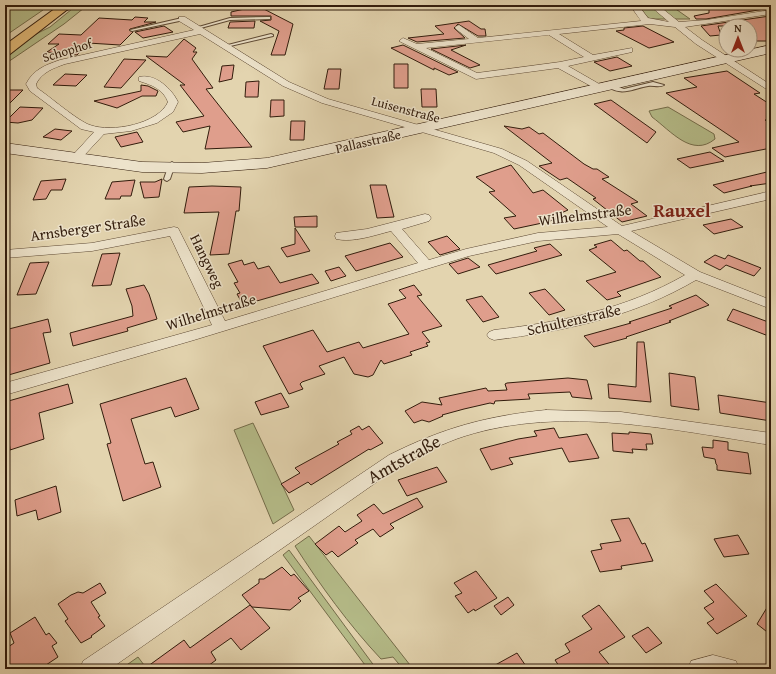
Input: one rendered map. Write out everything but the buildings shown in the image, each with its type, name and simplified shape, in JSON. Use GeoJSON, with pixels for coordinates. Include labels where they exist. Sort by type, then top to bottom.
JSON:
{"type":"FeatureCollection","features":[{"type":"Feature","properties":{"kind":"main road"},"geometry":{"type":"LineString","coordinates":[[5,41],[59,6]]}},
{"type":"Feature","properties":{"kind":"main road"},"geometry":{"type":"LineString","coordinates":[[5,51],[59,6]]}},
{"type":"Feature","properties":{"kind":"main road"},"geometry":{"type":"LineString","coordinates":[[758,46],[771,44]]}},
{"type":"Feature","properties":{"kind":"main road"},"geometry":{"type":"LineString","coordinates":[[758,51],[771,49]]}},
{"type":"Feature","properties":{"kind":"main road","name":"Pallasstraße"},"geometry":{"type":"LineString","coordinates":[[5,142],[123,165],[170,170],[267,163],[718,57]]}},
{"type":"Feature","properties":{"kind":"main road","name":"Pallasstraße"},"geometry":{"type":"LineString","coordinates":[[5,148],[79,156]]}},
{"type":"Feature","properties":{"kind":"street"},"geometry":{"type":"LineString","coordinates":[[634,5],[645,19],[650,22]]}},
{"type":"Feature","properties":{"kind":"street"},"geometry":{"type":"LineString","coordinates":[[653,5],[699,42],[718,54]]}},
{"type":"Feature","properties":{"kind":"street"},"geometry":{"type":"LineString","coordinates":[[415,47],[650,22],[677,24],[718,20],[771,12]]}},
{"type":"Feature","properties":{"kind":"street","name":"Luisenstraße"},"geometry":{"type":"LineString","coordinates":[[182,19],[303,93],[325,101],[482,146],[511,157],[620,230],[694,274],[771,305]]}},
{"type":"Feature","properties":{"kind":"street"},"geometry":{"type":"LineString","coordinates":[[459,27],[476,40]]}},
{"type":"Feature","properties":{"kind":"street","name":"Schophof"},"geometry":{"type":"LineString","coordinates":[[101,132],[86,127],[33,89],[31,84],[33,78],[47,68],[63,62],[199,30]]}},
{"type":"Feature","properties":{"kind":"street"},"geometry":{"type":"LineString","coordinates":[[548,32],[592,58]]}},
{"type":"Feature","properties":{"kind":"street"},"geometry":{"type":"LineString","coordinates":[[403,41],[476,76],[560,65],[629,50]]}},
{"type":"Feature","properties":{"kind":"street"},"geometry":{"type":"LineString","coordinates":[[725,58],[771,88]]}},
{"type":"Feature","properties":{"kind":"street"},"geometry":{"type":"LineString","coordinates":[[560,65],[599,85]]}},
{"type":"Feature","properties":{"kind":"street"},"geometry":{"type":"LineString","coordinates":[[79,156],[101,132],[148,123],[159,120],[168,114],[173,102],[170,95],[160,84],[142,79]]}},
{"type":"Feature","properties":{"kind":"street","name":"Wilhelmstraße"},"geometry":{"type":"LineString","coordinates":[[5,389],[466,254],[538,237],[620,230],[771,195]]}},
{"type":"Feature","properties":{"kind":"street"},"geometry":{"type":"LineString","coordinates":[[341,236],[367,234],[394,228],[425,218]]}},
{"type":"Feature","properties":{"kind":"street"},"geometry":{"type":"LineString","coordinates":[[394,228],[426,265]]}},
{"type":"Feature","properties":{"kind":"street","name":"Arnsberger Straße"},"geometry":{"type":"LineString","coordinates":[[5,254],[92,246],[174,231]]}},
{"type":"Feature","properties":{"kind":"street","name":"Hangweg"},"geometry":{"type":"LineString","coordinates":[[174,231],[220,327]]}},
{"type":"Feature","properties":{"kind":"street","name":"Schultenstraße"},"geometry":{"type":"LineString","coordinates":[[494,335],[563,325],[599,317],[645,302],[668,291],[694,274]]}},
{"type":"Feature","properties":{"kind":"street","name":"Amtstraße"},"geometry":{"type":"LineString","coordinates":[[91,669],[395,460],[431,441],[464,430],[511,419],[548,415],[588,414],[630,417],[771,439]]}},
{"type":"Feature","properties":{"kind":"street"},"geometry":{"type":"LineString","coordinates":[[699,669],[713,666],[728,669]]}},
{"type":"Feature","properties":{"kind":"lane"},"geometry":{"type":"LineString","coordinates":[[199,30],[230,18],[268,18]]}},
{"type":"Feature","properties":{"kind":"lane"},"geometry":{"type":"LineString","coordinates":[[132,30],[182,19]]}},
{"type":"Feature","properties":{"kind":"lane"},"geometry":{"type":"LineString","coordinates":[[226,46],[271,35]]}},
{"type":"Feature","properties":{"kind":"lane"},"geometry":{"type":"LineString","coordinates":[[599,85],[625,92],[648,84],[660,85]]}},
{"type":"Feature","properties":{"kind":"green space"},"geometry":{"type":"Polygon","coordinates":[[[5,5],[44,6],[43,10],[5,36],[5,5]]]}},
{"type":"Feature","properties":{"kind":"green space"},"geometry":{"type":"Polygon","coordinates":[[[83,5],[201,5],[118,9],[84,8],[64,24],[5,64],[5,56],[32,36],[50,27],[72,9],[83,5]]]}},
{"type":"Feature","properties":{"kind":"green space"},"geometry":{"type":"Polygon","coordinates":[[[638,5],[670,5],[690,19],[649,19],[638,5]]]}},
{"type":"Feature","properties":{"kind":"green space"},"geometry":{"type":"Polygon","coordinates":[[[668,107],[714,134],[715,139],[698,146],[690,144],[674,135],[652,117],[649,111],[668,107]]]}},
{"type":"Feature","properties":{"kind":"green space"},"geometry":{"type":"Polygon","coordinates":[[[253,423],[294,510],[273,524],[234,430],[253,423]]]}},
{"type":"Feature","properties":{"kind":"green space"},"geometry":{"type":"Polygon","coordinates":[[[309,536],[410,665],[403,669],[393,657],[381,659],[346,619],[295,546],[309,536]]]}},
{"type":"Feature","properties":{"kind":"green space"},"geometry":{"type":"Polygon","coordinates":[[[289,550],[375,667],[378,669],[368,669],[283,555],[289,550]]]}},
{"type":"Feature","properties":{"kind":"green space"},"geometry":{"type":"Polygon","coordinates":[[[138,657],[147,669],[121,669],[138,657]]]}},
{"type":"Feature","properties":{"kind":"district","name":"Rauxel"},"geometry":{"type":"Point","coordinates":[682,210]}}]}
